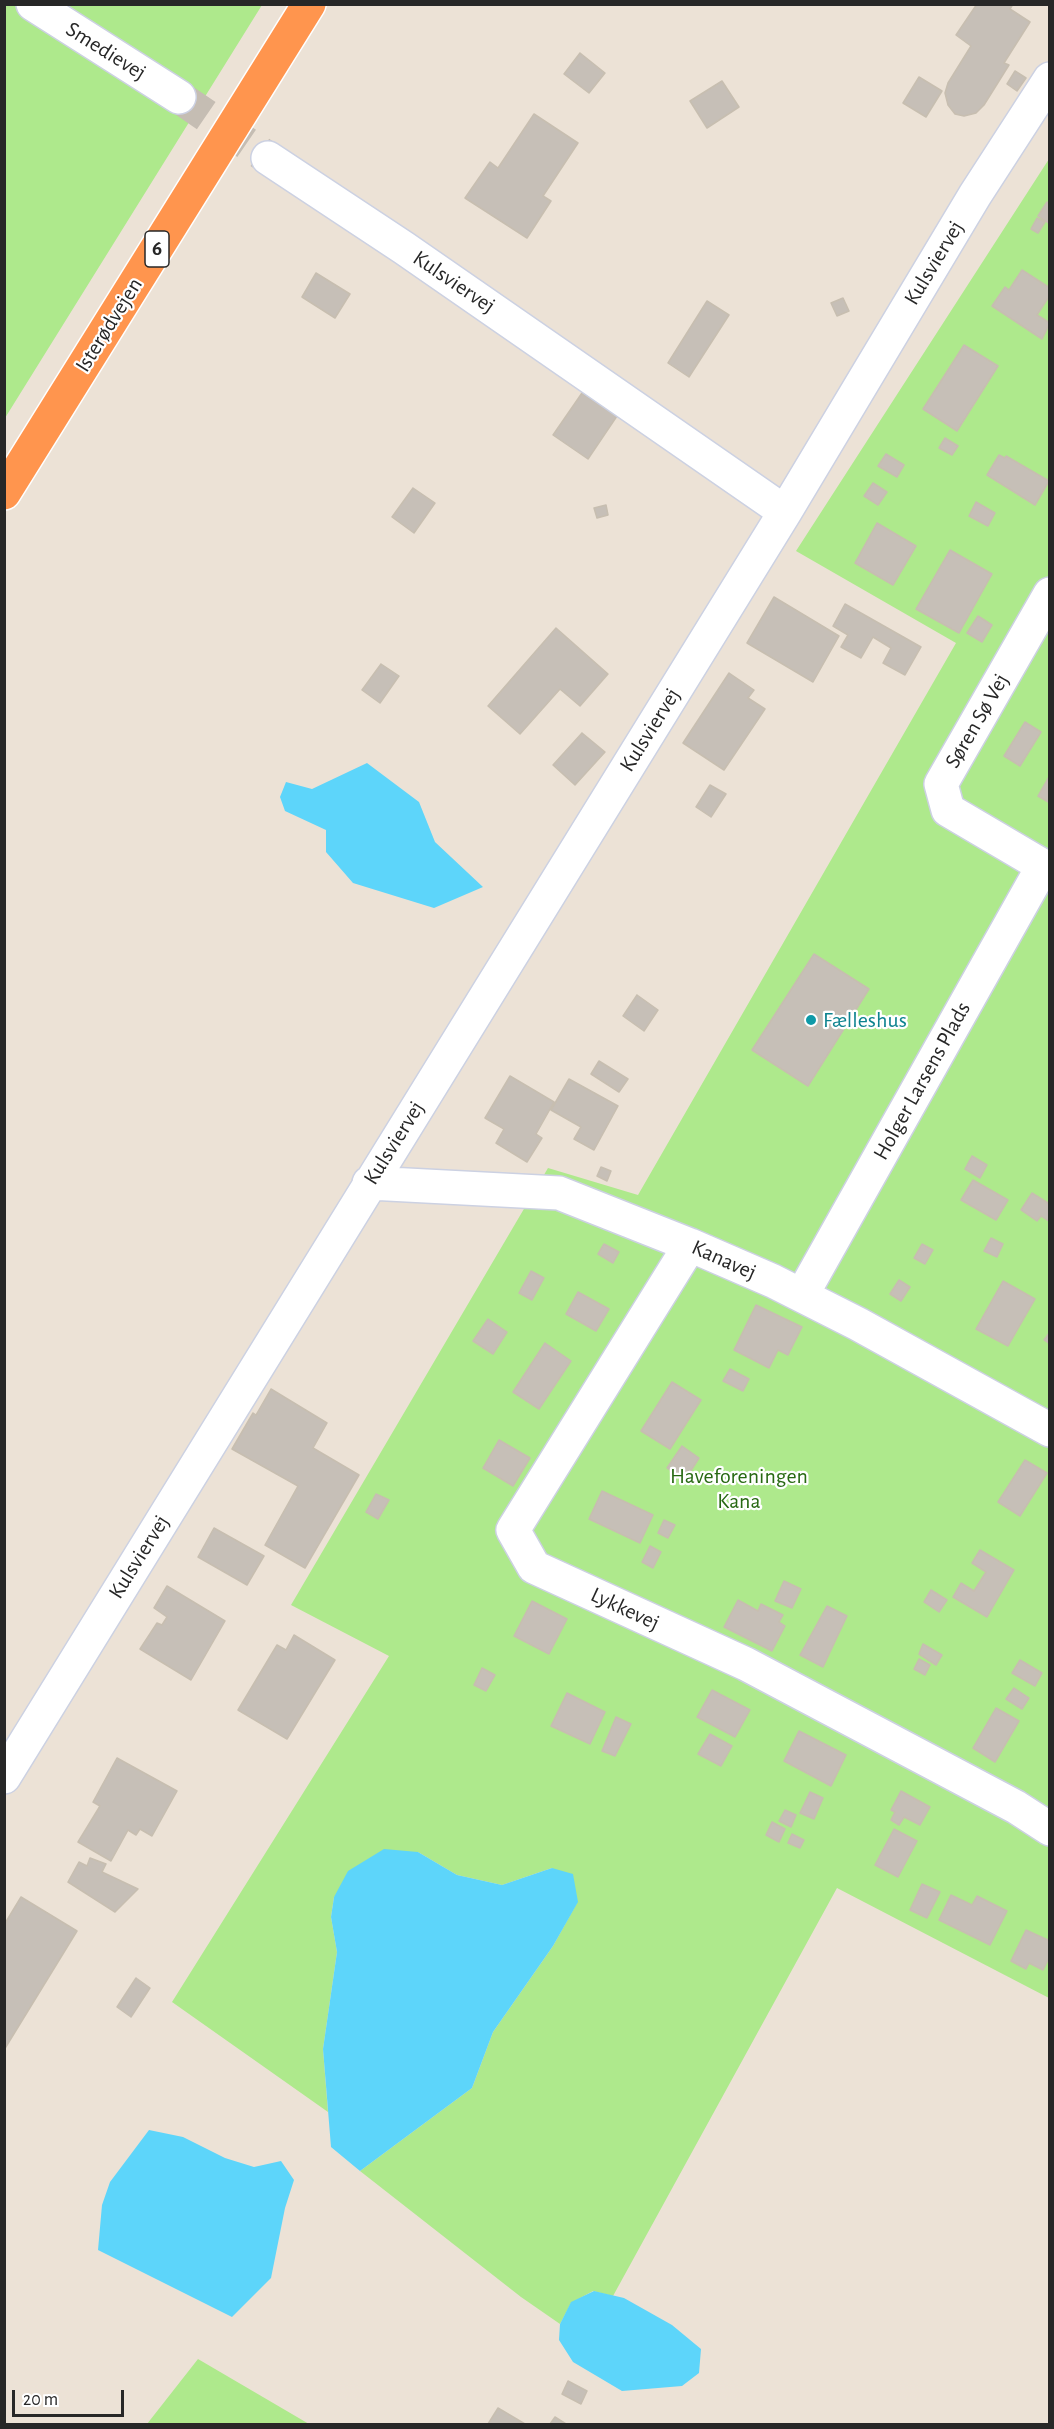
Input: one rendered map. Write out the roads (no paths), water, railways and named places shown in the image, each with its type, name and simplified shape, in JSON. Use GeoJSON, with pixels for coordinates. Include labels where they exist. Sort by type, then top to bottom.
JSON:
{"type":"FeatureCollection","features":[{"type":"Feature","properties":{"kind":"highway","name":"Isterødvejen"},"geometry":{"type":"LineString","coordinates":[[4,493],[309,4]]}},
{"type":"Feature","properties":{"kind":"street","name":"Smedievej"},"geometry":{"type":"LineString","coordinates":[[33,4],[179,97]]}},
{"type":"Feature","properties":{"kind":"street","name":"Kulsviervej"},"geometry":{"type":"LineString","coordinates":[[4,1777],[785,512],[975,195],[1050,79]]}},
{"type":"Feature","properties":{"kind":"street","name":"Kulsviervej"},"geometry":{"type":"LineString","coordinates":[[268,158],[424,261],[785,512]]}},
{"type":"Feature","properties":{"kind":"street","name":"Søren Sø Vej"},"geometry":{"type":"LineString","coordinates":[[1046,868],[948,810],[941,784],[1050,594]]}},
{"type":"Feature","properties":{"kind":"street","name":"Holger Larsens Plads"},"geometry":{"type":"LineString","coordinates":[[802,1296],[1046,868]]}},
{"type":"Feature","properties":{"kind":"street","name":"Kanavej"},"geometry":{"type":"LineString","coordinates":[[369,1183],[559,1193],[690,1245],[802,1296],[1050,1430]]}},
{"type":"Feature","properties":{"kind":"street","name":"Lykkevej"},"geometry":{"type":"LineString","coordinates":[[690,1245],[513,1530],[534,1567],[746,1664],[1016,1807],[1050,1829]]}},
{"type":"Feature","properties":{"kind":"water"},"geometry":{"type":"Polygon","coordinates":[[[367,763],[419,802],[435,842],[483,887],[434,908],[353,883],[326,852],[326,830],[285,811],[280,797],[286,782],[312,789],[367,763]]]}},
{"type":"Feature","properties":{"kind":"water"},"geometry":{"type":"Polygon","coordinates":[[[384,1849],[418,1852],[457,1875],[502,1885],[552,1868],[573,1874],[578,1902],[553,1946],[493,2032],[472,2088],[360,2171],[331,2147],[323,2049],[337,1952],[331,1917],[334,1897],[348,1871],[384,1849]]]}},
{"type":"Feature","properties":{"kind":"water"},"geometry":{"type":"Polygon","coordinates":[[[149,2130],[183,2137],[225,2158],[254,2167],[281,2161],[294,2180],[285,2208],[271,2278],[232,2317],[98,2250],[102,2205],[110,2182],[149,2130]]]}},
{"type":"Feature","properties":{"kind":"water"},"geometry":{"type":"Polygon","coordinates":[[[594,2291],[624,2298],[672,2325],[701,2349],[699,2373],[682,2386],[622,2391],[573,2362],[559,2340],[560,2324],[571,2302],[594,2291]]]}},
{"type":"Feature","properties":{"kind":"tunnel"},"geometry":{"type":"LineString","coordinates":[[179,97],[268,158]]}},
{"type":"Feature","properties":{"kind":"place","name":"Fælleshus"},"geometry":{"type":"Point","coordinates":[811,1020]}},
{"type":"Feature","properties":{"kind":"park label","name":"Haveforeningen Kana"},"geometry":{"type":"Point","coordinates":[739,1488]}}]}
